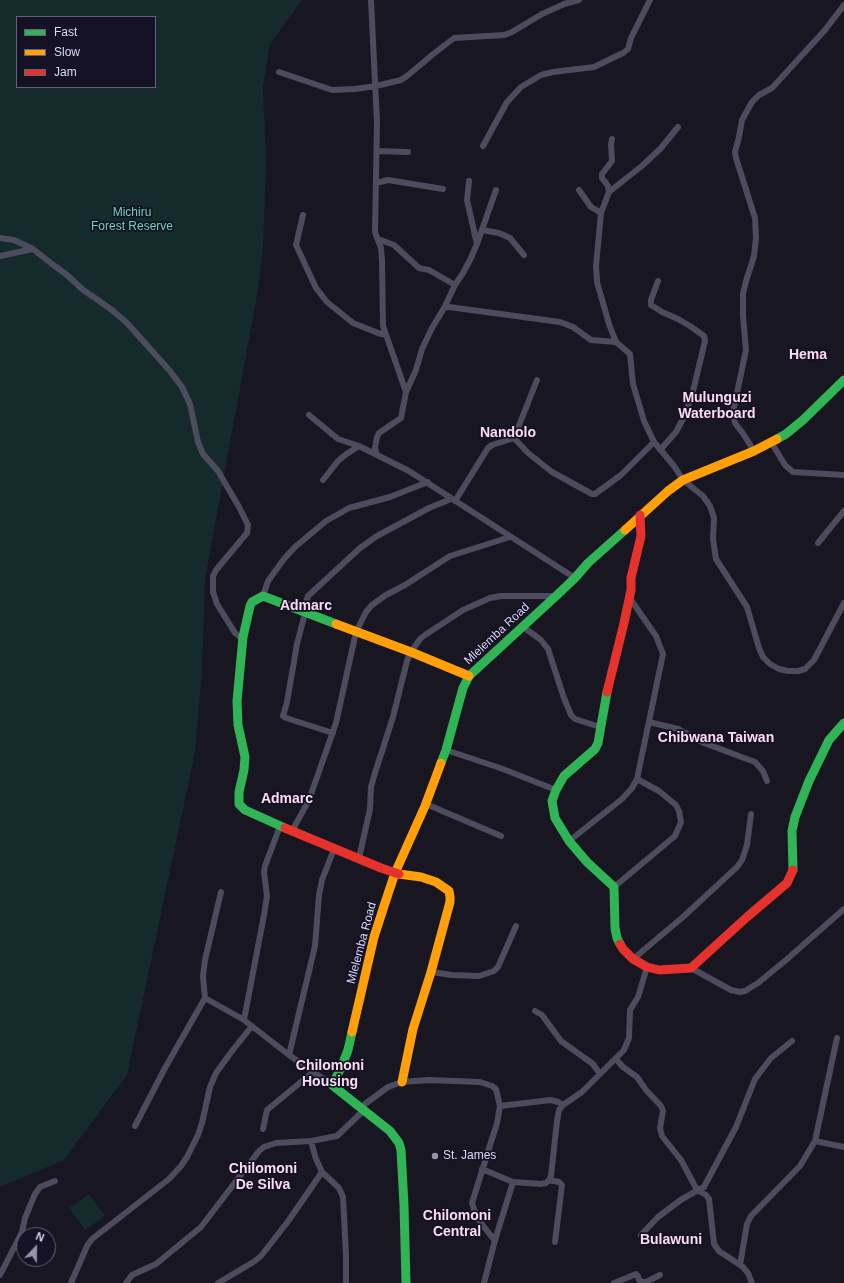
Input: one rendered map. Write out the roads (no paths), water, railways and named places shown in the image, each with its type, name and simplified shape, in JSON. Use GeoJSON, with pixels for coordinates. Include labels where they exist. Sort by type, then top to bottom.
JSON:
{"type":"FeatureCollection","features":[{"type":"Feature","properties":{"kind":"street"},"geometry":{"type":"LineString","coordinates":[[371,0],[376,86],[377,151],[375,232],[381,248],[383,326],[406,392]]}},
{"type":"Feature","properties":{"kind":"street"},"geometry":{"type":"LineString","coordinates":[[279,72],[332,90],[376,86],[401,80],[454,38],[504,35],[512,32],[542,14],[564,4],[579,0]]}},
{"type":"Feature","properties":{"kind":"street"},"geometry":{"type":"LineString","coordinates":[[483,146],[507,102],[521,87],[541,75],[561,70],[594,66],[623,53],[628,49],[631,38],[650,0]]}},
{"type":"Feature","properties":{"kind":"street"},"geometry":{"type":"LineString","coordinates":[[754,451],[735,423],[733,412],[746,350],[743,294],[754,256],[756,238],[755,218],[735,152],[742,120],[752,102],[759,95],[772,88],[825,30],[844,5]]}},
{"type":"Feature","properties":{"kind":"street"},"geometry":{"type":"LineString","coordinates":[[609,192],[643,165],[661,148],[678,127]]}},
{"type":"Feature","properties":{"kind":"street"},"geometry":{"type":"LineString","coordinates":[[612,139],[612,161],[602,174],[602,178],[608,186],[609,192],[601,213],[596,266],[597,282],[609,324],[616,342],[630,354],[633,384],[644,421],[654,442],[674,466],[683,480],[699,492],[710,506],[714,518],[713,539],[716,559],[747,607],[759,648],[763,657],[770,664],[779,669],[788,671],[805,669],[814,660],[844,603]]}},
{"type":"Feature","properties":{"kind":"street"},"geometry":{"type":"LineString","coordinates":[[377,151],[408,152]]}},
{"type":"Feature","properties":{"kind":"street"},"geometry":{"type":"LineString","coordinates":[[376,182],[388,180],[443,189]]}},
{"type":"Feature","properties":{"kind":"street"},"geometry":{"type":"LineString","coordinates":[[469,181],[467,200],[477,244]]}},
{"type":"Feature","properties":{"kind":"street"},"geometry":{"type":"LineString","coordinates":[[378,455],[376,448],[379,433],[401,418],[406,392],[416,370],[422,349],[477,244],[496,190]]}},
{"type":"Feature","properties":{"kind":"street"},"geometry":{"type":"LineString","coordinates":[[579,190],[591,207],[601,213]]}},
{"type":"Feature","properties":{"kind":"street"},"geometry":{"type":"LineString","coordinates":[[303,215],[296,245],[316,288],[327,302],[353,323],[386,335]]}},
{"type":"Feature","properties":{"kind":"street"},"geometry":{"type":"LineString","coordinates":[[482,230],[499,233],[510,238],[524,255]]}},
{"type":"Feature","properties":{"kind":"street"},"geometry":{"type":"LineString","coordinates":[[0,238],[14,240],[33,249],[127,323],[170,371],[182,388],[190,404],[198,442],[203,454],[218,471],[248,525],[247,533],[216,570],[213,576],[213,592],[218,604],[235,633],[240,637],[243,637]]}},
{"type":"Feature","properties":{"kind":"street"},"geometry":{"type":"LineString","coordinates":[[378,239],[394,245],[419,268],[429,270],[455,285]]}},
{"type":"Feature","properties":{"kind":"street"},"geometry":{"type":"LineString","coordinates":[[0,256],[33,249]]}},
{"type":"Feature","properties":{"kind":"street"},"geometry":{"type":"LineString","coordinates":[[658,281],[651,300],[651,305],[690,326],[704,336],[705,341],[693,391],[685,415],[676,432],[660,450]]}},
{"type":"Feature","properties":{"kind":"street"},"geometry":{"type":"LineString","coordinates":[[444,308],[449,307],[560,322],[573,327],[591,340],[616,342]]}},
{"type":"Feature","properties":{"kind":"street"},"geometry":{"type":"LineString","coordinates":[[514,438],[537,380]]}},
{"type":"Feature","properties":{"kind":"street","name":"Mlelemba Road"},"geometry":{"type":"LineString","coordinates":[[332,1085],[348,1050],[374,937],[395,874],[426,804],[446,750],[462,688],[469,676],[576,578],[588,563],[640,515],[683,480],[754,451],[772,442],[794,428],[844,380]]}},
{"type":"Feature","properties":{"kind":"street"},"geometry":{"type":"LineString","coordinates":[[309,415],[338,439],[359,446],[378,455],[428,482],[510,537],[576,578]]}},
{"type":"Feature","properties":{"kind":"street"},"geometry":{"type":"LineString","coordinates":[[514,438],[528,453],[552,472],[592,494],[595,494],[621,475],[634,460],[654,442]]}},
{"type":"Feature","properties":{"kind":"street"},"geometry":{"type":"LineString","coordinates":[[332,733],[283,716],[308,596],[360,548],[377,536],[393,527],[453,500],[488,448],[492,445],[514,438]]}},
{"type":"Feature","properties":{"kind":"street"},"geometry":{"type":"LineString","coordinates":[[772,442],[785,465],[793,472],[844,475]]}},
{"type":"Feature","properties":{"kind":"street"},"geometry":{"type":"LineString","coordinates":[[323,480],[338,461],[359,446]]}},
{"type":"Feature","properties":{"kind":"street"},"geometry":{"type":"LineString","coordinates":[[402,1082],[413,1029],[431,972],[450,902],[448,892],[444,887],[436,882],[421,877],[395,874],[360,858],[334,849],[246,810],[239,804],[239,792],[244,770],[245,757],[238,725],[237,701],[243,637],[252,602],[263,596],[268,581],[284,559],[295,547],[326,521],[350,508],[390,496],[428,482]]}},
{"type":"Feature","properties":{"kind":"street"},"geometry":{"type":"LineString","coordinates":[[818,543],[844,511]]}},
{"type":"Feature","properties":{"kind":"street"},"geometry":{"type":"LineString","coordinates":[[640,515],[641,536],[631,578],[624,624],[600,727],[598,743],[595,749],[566,773],[556,790],[552,801],[553,812],[569,841],[587,862],[614,887],[615,928],[617,938],[623,949],[633,959],[647,967],[667,970],[691,968],[731,990],[740,992],[745,991],[786,960],[844,909]]}},
{"type":"Feature","properties":{"kind":"street"},"geometry":{"type":"LineString","coordinates":[[292,831],[309,800],[332,733],[341,703],[356,632],[366,612],[378,600],[405,585],[450,556],[510,537]]}},
{"type":"Feature","properties":{"kind":"street"},"geometry":{"type":"LineString","coordinates":[[263,596],[411,652],[469,676]]}},
{"type":"Feature","properties":{"kind":"street"},"geometry":{"type":"LineString","coordinates":[[360,858],[370,809],[371,787],[374,773],[393,717],[404,671],[411,652],[424,635],[463,610],[481,601],[501,596],[556,596]]}},
{"type":"Feature","properties":{"kind":"street"},"geometry":{"type":"LineString","coordinates":[[569,841],[622,799],[632,788],[637,779],[663,654],[656,636],[629,597]]}},
{"type":"Feature","properties":{"kind":"street"},"geometry":{"type":"LineString","coordinates":[[522,626],[541,640],[548,649],[564,698],[574,719],[600,727]]}},
{"type":"Feature","properties":{"kind":"street"},"geometry":{"type":"LineString","coordinates":[[649,722],[678,729],[704,743],[755,762],[763,771],[767,781]]}},
{"type":"Feature","properties":{"kind":"street"},"geometry":{"type":"LineString","coordinates":[[691,968],[787,883],[793,869],[792,832],[795,817],[809,782],[829,740],[844,723]]}},
{"type":"Feature","properties":{"kind":"street"},"geometry":{"type":"LineString","coordinates":[[446,750],[503,769],[556,790]]}},
{"type":"Feature","properties":{"kind":"street"},"geometry":{"type":"LineString","coordinates":[[614,887],[675,836],[681,822],[676,805],[659,791],[637,779]]}},
{"type":"Feature","properties":{"kind":"street"},"geometry":{"type":"LineString","coordinates":[[426,804],[501,836]]}},
{"type":"Feature","properties":{"kind":"street"},"geometry":{"type":"LineString","coordinates":[[633,959],[683,917],[737,867],[742,860],[747,845],[751,814]]}},
{"type":"Feature","properties":{"kind":"street"},"geometry":{"type":"LineString","coordinates":[[244,1020],[264,915],[266,896],[265,866],[280,826]]}},
{"type":"Feature","properties":{"kind":"street"},"geometry":{"type":"LineString","coordinates":[[289,1055],[315,946],[319,895],[322,880],[334,849]]}},
{"type":"Feature","properties":{"kind":"street"},"geometry":{"type":"LineString","coordinates":[[135,1126],[165,1068],[205,998],[203,982],[204,967],[222,892]]}},
{"type":"Feature","properties":{"kind":"street"},"geometry":{"type":"LineString","coordinates":[[431,972],[479,976],[494,971],[498,967],[516,926]]}},
{"type":"Feature","properties":{"kind":"street"},"geometry":{"type":"LineString","coordinates":[[482,1169],[513,1182],[537,1184],[546,1183],[549,1180],[551,1176],[556,1121],[559,1110],[563,1105],[579,1095],[616,1059],[628,1044],[630,1010],[638,997],[647,967]]}},
{"type":"Feature","properties":{"kind":"street"},"geometry":{"type":"LineString","coordinates":[[205,998],[244,1020],[289,1055],[332,1085],[390,1131],[399,1143],[401,1150],[406,1283]]}},
{"type":"Feature","properties":{"kind":"street"},"geometry":{"type":"LineString","coordinates":[[535,1011],[542,1015],[561,1041],[593,1064],[600,1074]]}},
{"type":"Feature","properties":{"kind":"street"},"geometry":{"type":"LineString","coordinates":[[70,1283],[87,1246],[92,1239],[162,1184],[181,1166],[198,1135],[210,1087],[216,1073],[252,1026]]}},
{"type":"Feature","properties":{"kind":"street"},"geometry":{"type":"LineString","coordinates":[[740,1265],[747,1224],[751,1216],[800,1166],[815,1141],[824,1093],[838,1038]]}},
{"type":"Feature","properties":{"kind":"street"},"geometry":{"type":"LineString","coordinates":[[641,1235],[658,1217],[704,1187],[736,1127],[755,1079],[771,1058],[792,1041]]}},
{"type":"Feature","properties":{"kind":"street"},"geometry":{"type":"LineString","coordinates":[[616,1059],[637,1077],[646,1090],[661,1106],[663,1111],[660,1128],[662,1136],[681,1160],[698,1190],[708,1199],[714,1244],[719,1251],[740,1265],[748,1273],[752,1283]]}},
{"type":"Feature","properties":{"kind":"street"},"geometry":{"type":"LineString","coordinates":[[263,1129],[267,1110],[313,1072]]}},
{"type":"Feature","properties":{"kind":"street"},"geometry":{"type":"LineString","coordinates":[[126,1283],[132,1275],[156,1264],[201,1227],[259,1151],[264,1147],[276,1142],[311,1141],[337,1136],[362,1109],[388,1087],[402,1082],[435,1080],[480,1082],[487,1083],[496,1089],[500,1106],[495,1130],[472,1203],[474,1212],[495,1241]]}},
{"type":"Feature","properties":{"kind":"street"},"geometry":{"type":"LineString","coordinates":[[500,1106],[550,1100],[563,1105]]}},
{"type":"Feature","properties":{"kind":"street"},"geometry":{"type":"LineString","coordinates":[[311,1141],[316,1159],[322,1172],[339,1188],[343,1197],[346,1248],[346,1283]]}},
{"type":"Feature","properties":{"kind":"street"},"geometry":{"type":"LineString","coordinates":[[815,1141],[844,1147]]}},
{"type":"Feature","properties":{"kind":"street"},"geometry":{"type":"LineString","coordinates":[[218,1283],[261,1256],[289,1220],[322,1172]]}},
{"type":"Feature","properties":{"kind":"street"},"geometry":{"type":"LineString","coordinates":[[549,1180],[559,1182],[562,1185],[555,1242]]}},
{"type":"Feature","properties":{"kind":"street"},"geometry":{"type":"LineString","coordinates":[[0,1275],[22,1232],[25,1218],[35,1194],[40,1187],[55,1182]]}},
{"type":"Feature","properties":{"kind":"street"},"geometry":{"type":"LineString","coordinates":[[484,1283],[513,1182]]}},
{"type":"Feature","properties":{"kind":"street"},"geometry":{"type":"LineString","coordinates":[[614,1283],[636,1274],[642,1282],[646,1282],[660,1274]]}},
{"type":"Feature","properties":{"kind":"place","name":"St. James"},"geometry":{"type":"Point","coordinates":[435,1156]}},
{"type":"Feature","properties":{"kind":"district","name":"Hema"},"geometry":{"type":"Point","coordinates":[808,355]}},
{"type":"Feature","properties":{"kind":"district","name":"Mulunguzi Waterboard"},"geometry":{"type":"Point","coordinates":[717,406]}},
{"type":"Feature","properties":{"kind":"district","name":"Nandolo"},"geometry":{"type":"Point","coordinates":[508,433]}},
{"type":"Feature","properties":{"kind":"district","name":"Admarc"},"geometry":{"type":"Point","coordinates":[306,606]}},
{"type":"Feature","properties":{"kind":"district","name":"Chibwana Taiwan"},"geometry":{"type":"Point","coordinates":[716,738]}},
{"type":"Feature","properties":{"kind":"district","name":"Admarc"},"geometry":{"type":"Point","coordinates":[287,799]}},
{"type":"Feature","properties":{"kind":"district","name":"Chilomoni Housing"},"geometry":{"type":"Point","coordinates":[330,1074]}},
{"type":"Feature","properties":{"kind":"district","name":"Chilomoni De Silva"},"geometry":{"type":"Point","coordinates":[263,1178]}},
{"type":"Feature","properties":{"kind":"district","name":"Chilomoni Central"},"geometry":{"type":"Point","coordinates":[457,1224]}},
{"type":"Feature","properties":{"kind":"district","name":"Bulawuni"},"geometry":{"type":"Point","coordinates":[671,1240]}},
{"type":"Feature","properties":{"kind":"park label","name":"Michiru Forest Reserve"},"geometry":{"type":"Point","coordinates":[132,220]}}]}
